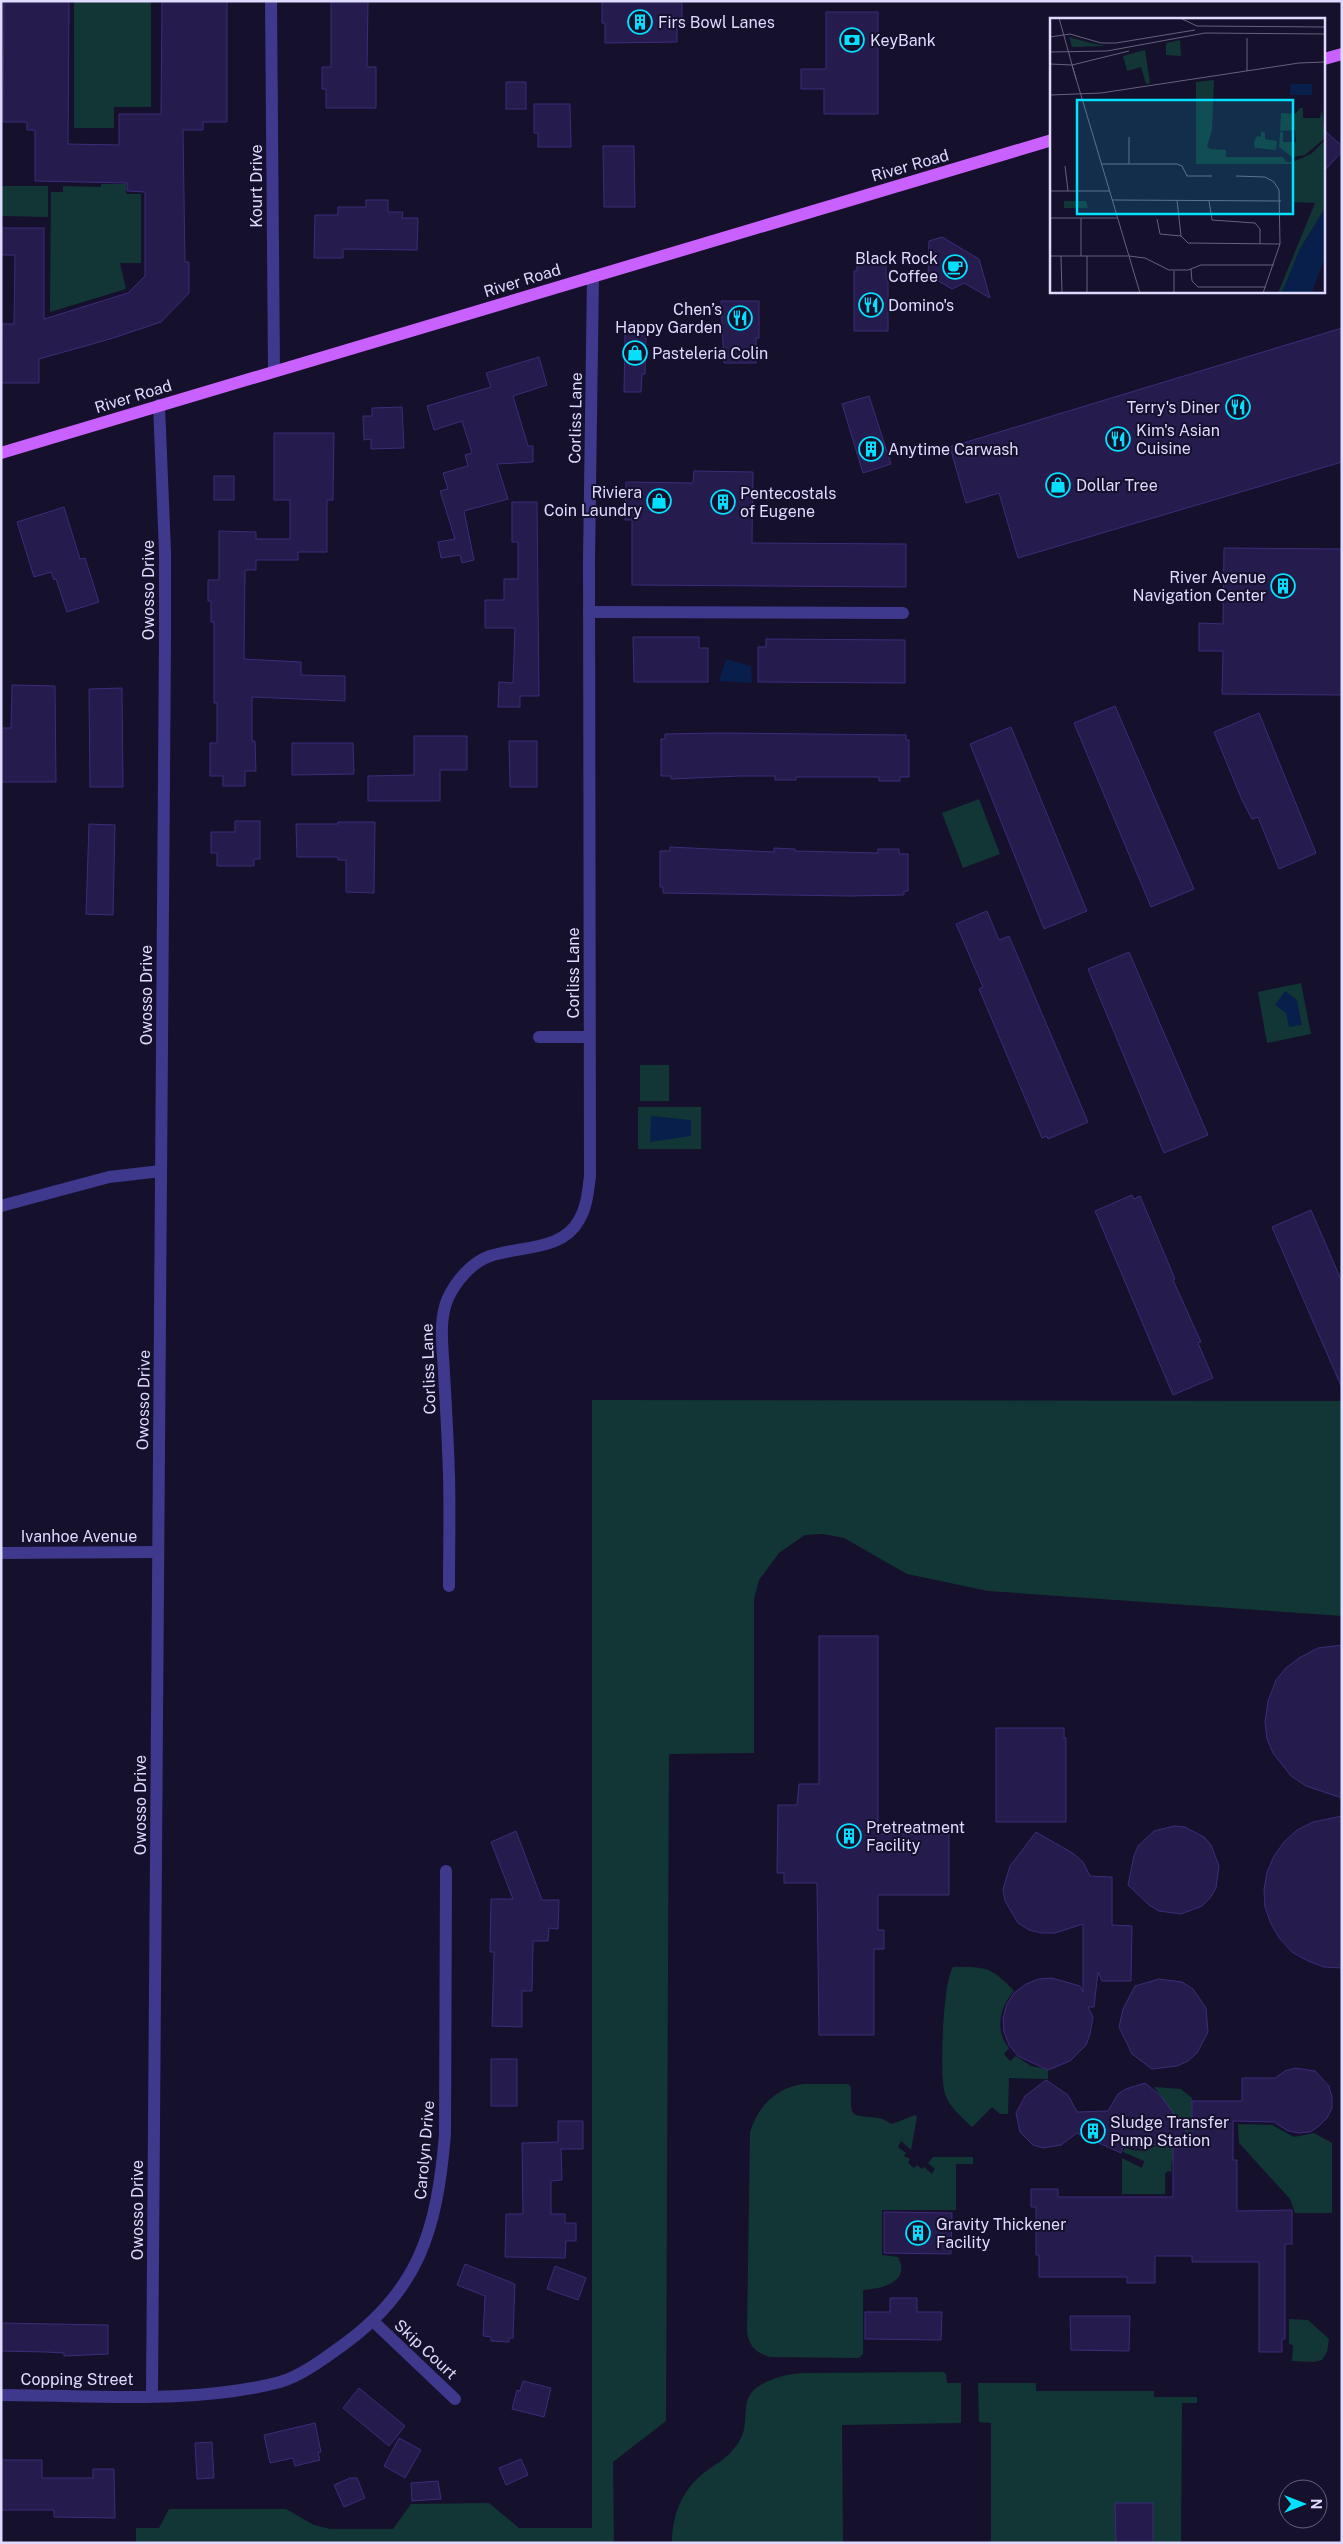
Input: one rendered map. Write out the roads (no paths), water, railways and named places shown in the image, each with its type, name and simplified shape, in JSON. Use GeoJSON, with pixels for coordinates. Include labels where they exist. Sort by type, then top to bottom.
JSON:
{"type":"FeatureCollection","features":[{"type":"Feature","properties":{"kind":"main road"},"geometry":{"type":"LineString","coordinates":[[1326,58],[1342,54]]}},
{"type":"Feature","properties":{"kind":"main road","name":"River Road"},"geometry":{"type":"LineString","coordinates":[[1,453],[1050,141]]}},
{"type":"Feature","properties":{"kind":"street","name":"Kourt Drive"},"geometry":{"type":"LineString","coordinates":[[271,1],[274,371]]}},
{"type":"Feature","properties":{"kind":"street","name":"Corliss Lane"},"geometry":{"type":"LineString","coordinates":[[449,1586],[449,1477],[442,1337],[443,1312],[448,1297],[460,1278],[475,1265],[490,1256],[557,1240],[568,1234],[579,1221],[586,1202],[590,1176],[589,612],[594,276]]}},
{"type":"Feature","properties":{"kind":"street","name":"Owosso Drive"},"geometry":{"type":"LineString","coordinates":[[152,2396],[165,552],[159,405]]}},
{"type":"Feature","properties":{"kind":"street"},"geometry":{"type":"LineString","coordinates":[[589,612],[903,613]]}},
{"type":"Feature","properties":{"kind":"street"},"geometry":{"type":"LineString","coordinates":[[539,1037],[589,1037]]}},
{"type":"Feature","properties":{"kind":"street"},"geometry":{"type":"LineString","coordinates":[[1,1206],[109,1177],[161,1171]]}},
{"type":"Feature","properties":{"kind":"street","name":"Ivanhoe Avenue"},"geometry":{"type":"LineString","coordinates":[[1,1553],[158,1552]]}},
{"type":"Feature","properties":{"kind":"street","name":"Carolyn Drive"},"geometry":{"type":"LineString","coordinates":[[152,2396],[226,2391],[281,2382],[318,2363],[374,2322],[396,2296],[414,2270],[436,2207],[442,2173],[445,2134],[446,1871]]}},
{"type":"Feature","properties":{"kind":"street","name":"Skip Court"},"geometry":{"type":"LineString","coordinates":[[374,2322],[455,2399]]}},
{"type":"Feature","properties":{"kind":"street","name":"Copping Street"},"geometry":{"type":"LineString","coordinates":[[1,2394],[152,2396]]}},
{"type":"Feature","properties":{"kind":"water"},"geometry":{"type":"Polygon","coordinates":[[[726,659],[751,666],[752,683],[719,681],[726,659]]]}},
{"type":"Feature","properties":{"kind":"water"},"geometry":{"type":"Polygon","coordinates":[[[1285,991],[1297,1000],[1302,1025],[1289,1027],[1286,1013],[1275,1005],[1285,991]]]}},
{"type":"Feature","properties":{"kind":"water"},"geometry":{"type":"Polygon","coordinates":[[[651,1116],[691,1120],[691,1136],[650,1142],[651,1116]]]}},
{"type":"Feature","properties":{"kind":"place","name":"Firs Bowl Lanes"},"geometry":{"type":"Point","coordinates":[640,22]}},
{"type":"Feature","properties":{"kind":"place","name":"KeyBank"},"geometry":{"type":"Point","coordinates":[852,40]}},
{"type":"Feature","properties":{"kind":"place","name":"Black Rock Coffee"},"geometry":{"type":"Point","coordinates":[955,267]}},
{"type":"Feature","properties":{"kind":"place","name":"Domino's"},"geometry":{"type":"Point","coordinates":[871,305]}},
{"type":"Feature","properties":{"kind":"place","name":"Chen’s Happy Garden"},"geometry":{"type":"Point","coordinates":[740,318]}},
{"type":"Feature","properties":{"kind":"place","name":"Pasteleria Colin"},"geometry":{"type":"Point","coordinates":[635,353]}},
{"type":"Feature","properties":{"kind":"place","name":"Terry's Diner"},"geometry":{"type":"Point","coordinates":[1238,407]}},
{"type":"Feature","properties":{"kind":"place","name":"Kim's Asian Cuisine"},"geometry":{"type":"Point","coordinates":[1118,439]}},
{"type":"Feature","properties":{"kind":"place","name":"Anytime Carwash"},"geometry":{"type":"Point","coordinates":[871,449]}},
{"type":"Feature","properties":{"kind":"place","name":"Dollar Tree"},"geometry":{"type":"Point","coordinates":[1058,485]}},
{"type":"Feature","properties":{"kind":"place","name":"Riviera Coin Laundry"},"geometry":{"type":"Point","coordinates":[659,501]}},
{"type":"Feature","properties":{"kind":"place","name":"Pentecostals of Eugene"},"geometry":{"type":"Point","coordinates":[723,502]}},
{"type":"Feature","properties":{"kind":"place","name":"River Avenue Navigation Center"},"geometry":{"type":"Point","coordinates":[1283,586]}},
{"type":"Feature","properties":{"kind":"place","name":"Pretreatment Facility"},"geometry":{"type":"Point","coordinates":[849,1836]}},
{"type":"Feature","properties":{"kind":"place","name":"Sludge Transfer Pump Station"},"geometry":{"type":"Point","coordinates":[1093,2131]}},
{"type":"Feature","properties":{"kind":"place","name":"Gravity Thickener Facility"},"geometry":{"type":"Point","coordinates":[918,2233]}}]}
